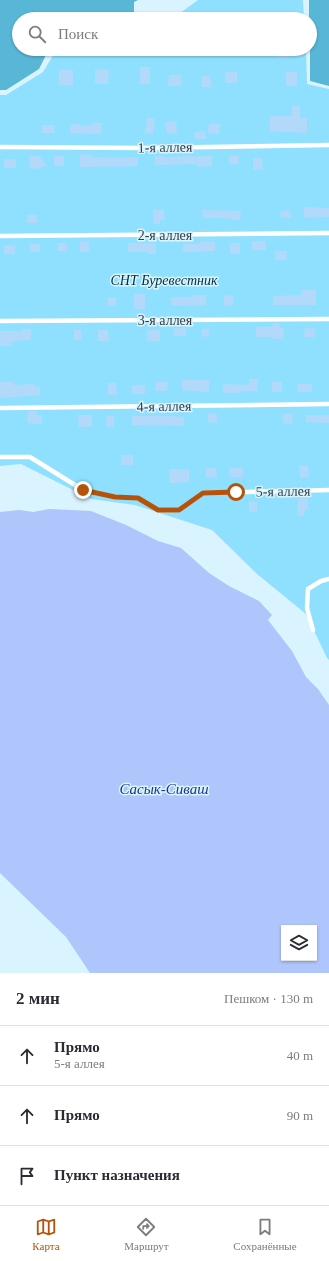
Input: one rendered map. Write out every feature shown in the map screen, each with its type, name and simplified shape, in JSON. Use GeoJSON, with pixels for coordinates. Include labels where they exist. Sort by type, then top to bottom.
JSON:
{"type":"FeatureCollection","features":[{"type":"Feature","properties":{"kind":"lane","name":"1-я аллея"},"geometry":{"type":"LineString","coordinates":[[0,147],[145,148],[329,145]]}},
{"type":"Feature","properties":{"kind":"lane","name":"2-я аллея"},"geometry":{"type":"LineString","coordinates":[[0,236],[329,233]]}},
{"type":"Feature","properties":{"kind":"lane","name":"3-я аллея"},"geometry":{"type":"LineString","coordinates":[[0,321],[329,318]]}},
{"type":"Feature","properties":{"kind":"lane","name":"4-я аллея"},"geometry":{"type":"LineString","coordinates":[[0,408],[329,404]]}},
{"type":"Feature","properties":{"kind":"lane","name":"5-я аллея"},"geometry":{"type":"LineString","coordinates":[[0,457],[30,457],[83,490],[115,497],[138,498],[158,510],[179,510],[203,493],[329,490]]}},
{"type":"Feature","properties":{"kind":"lane"},"geometry":{"type":"LineString","coordinates":[[313,630],[307,608],[308,589],[321,581],[329,579]]}},
{"type":"Feature","properties":{"kind":"green space"},"geometry":{"type":"Polygon","coordinates":[[[198,0],[303,0],[304,12],[182,12],[198,0]]]}},
{"type":"Feature","properties":{"kind":"green space","name":"СНТ Буревестник"},"geometry":{"type":"Polygon","coordinates":[[[53,56],[306,56],[307,84],[329,89],[329,660],[306,614],[257,574],[212,530],[135,505],[91,499],[21,464],[0,466],[0,95],[6,95],[43,72],[53,56]]]}},
{"type":"Feature","properties":{"kind":"shaded area"},"geometry":{"type":"Polygon","coordinates":[[[0,0],[138,0],[134,2],[134,12],[12,12],[12,56],[46,56],[39,69],[6,90],[0,90],[0,0]]]}},
{"type":"Feature","properties":{"kind":"shaded area"},"geometry":{"type":"Polygon","coordinates":[[[309,0],[329,0],[329,86],[310,81],[310,56],[317,56],[317,12],[309,12],[309,0]]]}},
{"type":"Feature","properties":{"kind":"water","name":"Сасык-Сиваш"},"geometry":{"type":"Polygon","coordinates":[[[49,509],[91,511],[126,525],[158,541],[181,548],[209,573],[229,586],[259,601],[272,615],[268,620],[292,651],[306,677],[318,689],[329,705],[329,973],[90,973],[66,937],[0,873],[0,512],[20,510],[33,512],[49,509]]]}},
{"type":"Feature","properties":{"kind":"building"},"geometry":{"type":"Polygon","coordinates":[[[276,56],[288,56],[288,57],[276,56]]]}},
{"type":"Feature","properties":{"kind":"building"},"geometry":{"type":"Polygon","coordinates":[[[140,67],[150,67],[150,84],[140,84],[140,67]]]}},
{"type":"Feature","properties":{"kind":"building"},"geometry":{"type":"Polygon","coordinates":[[[95,69],[109,70],[108,84],[95,84],[95,69]]]}},
{"type":"Feature","properties":{"kind":"building"},"geometry":{"type":"Polygon","coordinates":[[[59,70],[73,70],[73,85],[59,85],[59,70]]]}},
{"type":"Feature","properties":{"kind":"building"},"geometry":{"type":"Polygon","coordinates":[[[225,72],[237,72],[237,83],[225,83],[225,72]]]}},
{"type":"Feature","properties":{"kind":"building"},"geometry":{"type":"Polygon","coordinates":[[[286,72],[297,72],[297,86],[286,86],[286,72]]]}},
{"type":"Feature","properties":{"kind":"building"},"geometry":{"type":"Polygon","coordinates":[[[169,75],[181,75],[181,86],[168,86],[169,75]]]}},
{"type":"Feature","properties":{"kind":"building"},"geometry":{"type":"Polygon","coordinates":[[[202,76],[210,76],[211,87],[202,87],[202,76]]]}},
{"type":"Feature","properties":{"kind":"building"},"geometry":{"type":"Polygon","coordinates":[[[292,106],[300,106],[300,118],[307,118],[307,133],[270,131],[270,116],[292,116],[292,106]]]}},
{"type":"Feature","properties":{"kind":"building"},"geometry":{"type":"Polygon","coordinates":[[[147,118],[155,119],[153,134],[145,133],[147,118]]]}},
{"type":"Feature","properties":{"kind":"building"},"geometry":{"type":"Polygon","coordinates":[[[176,121],[177,133],[167,134],[165,122],[176,121]]]}},
{"type":"Feature","properties":{"kind":"building"},"geometry":{"type":"Polygon","coordinates":[[[92,123],[102,123],[101,134],[70,133],[71,124],[92,126],[92,123]]]}},
{"type":"Feature","properties":{"kind":"building"},"geometry":{"type":"Polygon","coordinates":[[[209,124],[220,124],[219,134],[208,133],[209,124]]]}},
{"type":"Feature","properties":{"kind":"building"},"geometry":{"type":"Polygon","coordinates":[[[42,125],[55,125],[54,133],[42,133],[42,125]]]}},
{"type":"Feature","properties":{"kind":"building"},"geometry":{"type":"Polygon","coordinates":[[[205,131],[206,139],[195,139],[194,132],[205,131]]]}},
{"type":"Feature","properties":{"kind":"building"},"geometry":{"type":"Polygon","coordinates":[[[80,154],[92,155],[92,157],[138,157],[138,166],[80,167],[80,154]]]}},
{"type":"Feature","properties":{"kind":"building"},"geometry":{"type":"Polygon","coordinates":[[[29,156],[39,156],[48,166],[42,166],[42,169],[29,168],[29,156]]]}},
{"type":"Feature","properties":{"kind":"building"},"geometry":{"type":"Polygon","coordinates":[[[54,156],[64,156],[64,166],[54,166],[54,156]]]}},
{"type":"Feature","properties":{"kind":"building"},"geometry":{"type":"Polygon","coordinates":[[[155,156],[212,156],[212,166],[197,167],[197,164],[155,165],[155,156]]]}},
{"type":"Feature","properties":{"kind":"building"},"geometry":{"type":"Polygon","coordinates":[[[229,156],[239,156],[239,164],[229,164],[229,156]]]}},
{"type":"Feature","properties":{"kind":"building"},"geometry":{"type":"Polygon","coordinates":[[[253,158],[262,158],[263,170],[253,170],[253,158]]]}},
{"type":"Feature","properties":{"kind":"building"},"geometry":{"type":"Polygon","coordinates":[[[4,159],[16,159],[16,168],[4,168],[4,159]]]}},
{"type":"Feature","properties":{"kind":"building"},"geometry":{"type":"Polygon","coordinates":[[[304,207],[329,208],[329,217],[304,218],[304,207]]]}},
{"type":"Feature","properties":{"kind":"building"},"geometry":{"type":"Polygon","coordinates":[[[153,210],[164,210],[165,220],[160,220],[160,224],[154,224],[153,210]]]}},
{"type":"Feature","properties":{"kind":"building"},"geometry":{"type":"Polygon","coordinates":[[[202,210],[241,211],[240,220],[203,218],[202,210]]]}},
{"type":"Feature","properties":{"kind":"building"},"geometry":{"type":"Polygon","coordinates":[[[290,210],[291,218],[281,218],[280,211],[290,210]]]}},
{"type":"Feature","properties":{"kind":"building"},"geometry":{"type":"Polygon","coordinates":[[[27,215],[37,215],[37,223],[27,223],[27,215]]]}},
{"type":"Feature","properties":{"kind":"building"},"geometry":{"type":"Polygon","coordinates":[[[89,241],[89,252],[80,252],[80,242],[89,241]]]}},
{"type":"Feature","properties":{"kind":"building"},"geometry":{"type":"Polygon","coordinates":[[[215,241],[215,251],[183,252],[183,244],[200,244],[200,242],[215,241]]]}},
{"type":"Feature","properties":{"kind":"building"},"geometry":{"type":"Polygon","coordinates":[[[252,241],[266,241],[266,250],[252,250],[252,241]]]}},
{"type":"Feature","properties":{"kind":"building"},"geometry":{"type":"Polygon","coordinates":[[[58,243],[67,243],[67,251],[58,251],[58,243]]]}},
{"type":"Feature","properties":{"kind":"building"},"geometry":{"type":"Polygon","coordinates":[[[128,243],[156,243],[156,254],[147,254],[147,252],[128,252],[128,243]]]}},
{"type":"Feature","properties":{"kind":"building"},"geometry":{"type":"Polygon","coordinates":[[[230,243],[240,243],[240,254],[230,254],[230,243]]]}},
{"type":"Feature","properties":{"kind":"building"},"geometry":{"type":"Polygon","coordinates":[[[29,244],[40,244],[40,252],[30,252],[29,244]]]}},
{"type":"Feature","properties":{"kind":"building"},"geometry":{"type":"Polygon","coordinates":[[[4,245],[15,246],[15,254],[4,254],[4,245]]]}},
{"type":"Feature","properties":{"kind":"building"},"geometry":{"type":"Polygon","coordinates":[[[275,251],[287,251],[287,260],[275,260],[275,251]]]}},
{"type":"Feature","properties":{"kind":"building"},"geometry":{"type":"Polygon","coordinates":[[[301,290],[316,290],[316,305],[273,305],[273,296],[301,295],[301,290]]]}},
{"type":"Feature","properties":{"kind":"building"},"geometry":{"type":"Polygon","coordinates":[[[134,294],[145,294],[145,309],[134,309],[134,294]]]}},
{"type":"Feature","properties":{"kind":"building"},"geometry":{"type":"Polygon","coordinates":[[[193,295],[206,295],[206,305],[171,306],[171,297],[193,297],[193,295]]]}},
{"type":"Feature","properties":{"kind":"building"},"geometry":{"type":"Polygon","coordinates":[[[224,295],[234,296],[233,306],[224,305],[224,295]]]}},
{"type":"Feature","properties":{"kind":"building"},"geometry":{"type":"Polygon","coordinates":[[[108,297],[116,297],[116,306],[108,306],[108,297]]]}},
{"type":"Feature","properties":{"kind":"building"},"geometry":{"type":"Polygon","coordinates":[[[273,323],[280,324],[279,328],[284,328],[283,339],[256,337],[256,327],[272,327],[273,323]]]}},
{"type":"Feature","properties":{"kind":"building"},"geometry":{"type":"Polygon","coordinates":[[[173,328],[186,328],[186,336],[173,336],[173,328]]]}},
{"type":"Feature","properties":{"kind":"building"},"geometry":{"type":"Polygon","coordinates":[[[305,328],[315,329],[315,337],[304,337],[305,328]]]}},
{"type":"Feature","properties":{"kind":"building"},"geometry":{"type":"Polygon","coordinates":[[[22,329],[31,329],[31,340],[12,341],[12,346],[0,346],[0,331],[22,331],[22,329]]]}},
{"type":"Feature","properties":{"kind":"building"},"geometry":{"type":"Polygon","coordinates":[[[202,329],[209,329],[209,337],[201,336],[202,329]]]}},
{"type":"Feature","properties":{"kind":"building"},"geometry":{"type":"Polygon","coordinates":[[[74,330],[81,330],[81,340],[74,340],[74,330]]]}},
{"type":"Feature","properties":{"kind":"building"},"geometry":{"type":"Polygon","coordinates":[[[98,330],[108,330],[109,341],[98,341],[98,330]]]}},
{"type":"Feature","properties":{"kind":"building"},"geometry":{"type":"Polygon","coordinates":[[[147,330],[160,330],[160,341],[147,341],[147,330]]]}},
{"type":"Feature","properties":{"kind":"building"},"geometry":{"type":"Polygon","coordinates":[[[249,379],[258,379],[258,391],[223,393],[223,384],[249,385],[249,379]]]}},
{"type":"Feature","properties":{"kind":"building"},"geometry":{"type":"Polygon","coordinates":[[[182,380],[209,380],[209,392],[182,390],[182,380]]]}},
{"type":"Feature","properties":{"kind":"building"},"geometry":{"type":"Polygon","coordinates":[[[0,382],[13,382],[13,385],[35,384],[35,387],[40,387],[40,395],[0,398],[0,382]]]}},
{"type":"Feature","properties":{"kind":"building"},"geometry":{"type":"Polygon","coordinates":[[[156,382],[168,382],[167,391],[155,391],[156,382]]]}},
{"type":"Feature","properties":{"kind":"building"},"geometry":{"type":"Polygon","coordinates":[[[272,382],[282,382],[282,392],[272,392],[272,382]]]}},
{"type":"Feature","properties":{"kind":"building"},"geometry":{"type":"Polygon","coordinates":[[[108,383],[116,383],[117,395],[108,395],[108,383]]]}},
{"type":"Feature","properties":{"kind":"building"},"geometry":{"type":"Polygon","coordinates":[[[298,384],[312,384],[312,392],[297,392],[298,384]]]}},
{"type":"Feature","properties":{"kind":"building"},"geometry":{"type":"Polygon","coordinates":[[[132,385],[145,385],[145,394],[132,394],[132,385]]]}},
{"type":"Feature","properties":{"kind":"building"},"geometry":{"type":"Polygon","coordinates":[[[28,411],[37,411],[37,415],[42,415],[42,424],[27,423],[28,411]]]}},
{"type":"Feature","properties":{"kind":"building"},"geometry":{"type":"Polygon","coordinates":[[[208,413],[217,414],[217,423],[208,422],[208,413]]]}},
{"type":"Feature","properties":{"kind":"building"},"geometry":{"type":"Polygon","coordinates":[[[283,414],[293,414],[292,424],[283,423],[283,414]]]}},
{"type":"Feature","properties":{"kind":"building"},"geometry":{"type":"Polygon","coordinates":[[[78,415],[92,415],[92,427],[79,427],[78,415]]]}},
{"type":"Feature","properties":{"kind":"building"},"geometry":{"type":"Polygon","coordinates":[[[306,415],[329,415],[329,423],[306,422],[306,415]]]}},
{"type":"Feature","properties":{"kind":"building"},"geometry":{"type":"Polygon","coordinates":[[[106,416],[114,416],[114,427],[107,427],[106,416]]]}},
{"type":"Feature","properties":{"kind":"building"},"geometry":{"type":"Polygon","coordinates":[[[132,416],[184,417],[184,426],[132,425],[132,416]]]}},
{"type":"Feature","properties":{"kind":"building"},"geometry":{"type":"Polygon","coordinates":[[[121,455],[133,455],[133,465],[121,465],[121,455]]]}},
{"type":"Feature","properties":{"kind":"building"},"geometry":{"type":"Polygon","coordinates":[[[299,466],[308,466],[309,477],[300,478],[299,466]]]}},
{"type":"Feature","properties":{"kind":"building"},"geometry":{"type":"Polygon","coordinates":[[[206,468],[216,468],[217,477],[206,478],[206,468]]]}},
{"type":"Feature","properties":{"kind":"building"},"geometry":{"type":"Polygon","coordinates":[[[229,468],[243,468],[243,477],[229,477],[229,468]]]}},
{"type":"Feature","properties":{"kind":"building"},"geometry":{"type":"Polygon","coordinates":[[[169,469],[189,469],[189,482],[170,483],[169,469]]]}},
{"type":"Feature","properties":{"kind":"building"},"geometry":{"type":"Polygon","coordinates":[[[298,498],[308,499],[308,510],[305,510],[304,516],[297,515],[298,498]]]}},
{"type":"Feature","properties":{"kind":"building"},"geometry":{"type":"Polygon","coordinates":[[[249,501],[257,502],[257,512],[249,512],[249,501]]]}},
{"type":"Feature","properties":{"kind":"route"},"geometry":{"type":"LineString","coordinates":[[83,490],[115,497],[138,498],[158,510],[179,510],[203,493],[236,492]]}}]}
